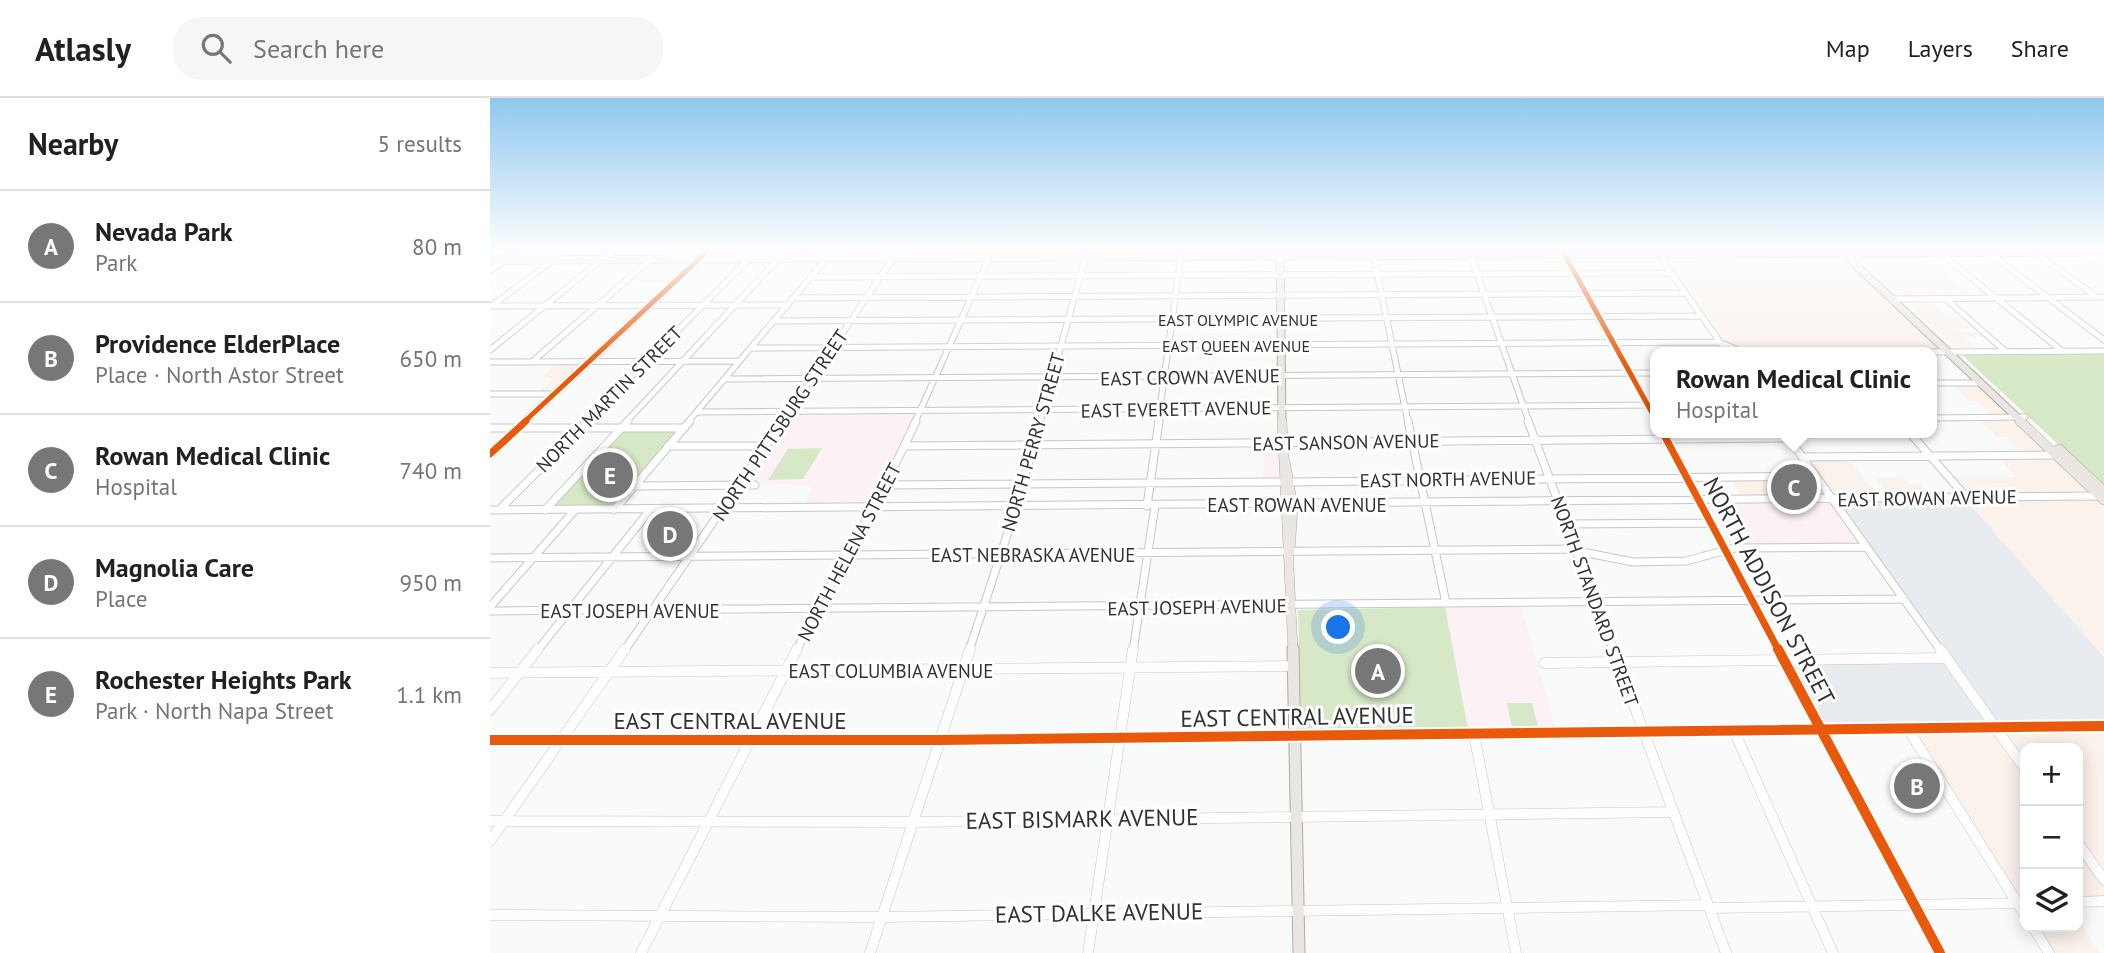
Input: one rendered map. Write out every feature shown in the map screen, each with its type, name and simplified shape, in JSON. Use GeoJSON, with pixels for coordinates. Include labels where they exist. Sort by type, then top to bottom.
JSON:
{"type":"FeatureCollection","features":[{"type":"Feature","properties":{"kind":"main road"},"geometry":{"type":"LineString","coordinates":[[490,454],[668,288]]}},
{"type":"Feature","properties":{"kind":"main road"},"geometry":{"type":"LineString","coordinates":[[1279,288],[1280,376],[1293,543],[1290,552],[1299,953]]}},
{"type":"Feature","properties":{"kind":"main road"},"geometry":{"type":"LineString","coordinates":[[1883,288],[2103,496]]}},
{"type":"Feature","properties":{"kind":"main road"},"geometry":{"type":"LineString","coordinates":[[1952,352],[1981,383],[2021,417]]}},
{"type":"Feature","properties":{"kind":"street"},"geometry":{"type":"LineString","coordinates":[[490,307],[516,288]]}},
{"type":"Feature","properties":{"kind":"street"},"geometry":{"type":"LineString","coordinates":[[490,349],[567,288]]}},
{"type":"Feature","properties":{"kind":"street"},"geometry":{"type":"LineString","coordinates":[[533,361],[617,288]]}},
{"type":"Feature","properties":{"kind":"street","name":"NORTH MARTIN STREET"},"geometry":{"type":"LineString","coordinates":[[499,510],[720,288]]}},
{"type":"Feature","properties":{"kind":"street"},"geometry":{"type":"LineString","coordinates":[[545,510],[752,288]]}},
{"type":"Feature","properties":{"kind":"street"},"geometry":{"type":"LineString","coordinates":[[614,510],[802,288]]}},
{"type":"Feature","properties":{"kind":"street","name":"NORTH PITTSBURG STREET"},"geometry":{"type":"LineString","coordinates":[[490,841],[690,557],[873,288]]}},
{"type":"Feature","properties":{"kind":"street","name":"NORTH HELENA STREET"},"geometry":{"type":"LineString","coordinates":[[641,953],[870,508],[887,485],[975,288]]}},
{"type":"Feature","properties":{"kind":"street","name":"NORTH PERRY STREET"},"geometry":{"type":"LineString","coordinates":[[870,953],[1016,508],[1076,288]]}},
{"type":"Feature","properties":{"kind":"street"},"geometry":{"type":"LineString","coordinates":[[1088,953],[1148,554],[1154,444],[1176,288]]}},
{"type":"Feature","properties":{"kind":"street"},"geometry":{"type":"LineString","coordinates":[[1380,288],[1423,480],[1446,603]]}},
{"type":"Feature","properties":{"kind":"street","name":"NORTH STANDARD STREET"},"geometry":{"type":"LineString","coordinates":[[1482,288],[1522,406],[1726,953]]}},
{"type":"Feature","properties":{"kind":"street"},"geometry":{"type":"LineString","coordinates":[[1584,288],[1650,409]]}},
{"type":"Feature","properties":{"kind":"street"},"geometry":{"type":"LineString","coordinates":[[1681,288],[1723,347]]}},
{"type":"Feature","properties":{"kind":"street"},"geometry":{"type":"LineString","coordinates":[[1983,288],[2063,351]]}},
{"type":"Feature","properties":{"kind":"street"},"geometry":{"type":"LineString","coordinates":[[2036,288],[2104,340]]}},
{"type":"Feature","properties":{"kind":"street"},"geometry":{"type":"LineString","coordinates":[[2086,288],[2102,299]]}},
{"type":"Feature","properties":{"kind":"street"},"geometry":{"type":"LineString","coordinates":[[794,298],[1685,293]]}},
{"type":"Feature","properties":{"kind":"street"},"geometry":{"type":"LineString","coordinates":[[1945,298],[2006,352]]}},
{"type":"Feature","properties":{"kind":"street"},"geometry":{"type":"LineString","coordinates":[[1895,299],[2102,299]]}},
{"type":"Feature","properties":{"kind":"street"},"geometry":{"type":"LineString","coordinates":[[490,307],[788,305]]}},
{"type":"Feature","properties":{"kind":"street","name":"EAST OLYMPIC AVENUE"},"geometry":{"type":"LineString","coordinates":[[774,321],[1702,316]]}},
{"type":"Feature","properties":{"kind":"street"},"geometry":{"type":"LineString","coordinates":[[1719,341],[1732,347]]}},
{"type":"Feature","properties":{"kind":"street","name":"EAST QUEEN AVENUE"},"geometry":{"type":"LineString","coordinates":[[752,348],[1719,341]]}},
{"type":"Feature","properties":{"kind":"street"},"geometry":{"type":"LineString","coordinates":[[1937,352],[2104,351]]}},
{"type":"Feature","properties":{"kind":"street"},"geometry":{"type":"LineString","coordinates":[[490,362],[740,361]]}},
{"type":"Feature","properties":{"kind":"street","name":"EAST CROWN AVENUE"},"geometry":{"type":"LineString","coordinates":[[725,379],[1051,379],[1650,373]]}},
{"type":"Feature","properties":{"kind":"street"},"geometry":{"type":"LineString","coordinates":[[1937,383],[1981,383]]}},
{"type":"Feature","properties":{"kind":"street"},"geometry":{"type":"LineString","coordinates":[[490,394],[555,394]]}},
{"type":"Feature","properties":{"kind":"street","name":"EAST EVERETT AVENUE"},"geometry":{"type":"LineString","coordinates":[[697,412],[1648,405]]}},
{"type":"Feature","properties":{"kind":"street"},"geometry":{"type":"LineString","coordinates":[[1937,418],[2021,417]]}},
{"type":"Feature","properties":{"kind":"street"},"geometry":{"type":"LineString","coordinates":[[490,428],[683,428]]}},
{"type":"Feature","properties":{"kind":"street","name":"EAST SANSON AVENUE"},"geometry":{"type":"LineString","coordinates":[[905,446],[1650,436]]}},
{"type":"Feature","properties":{"kind":"street","name":"NORTH ADDISON STREET"},"geometry":{"type":"LineString","coordinates":[[1666,438],[1940,953]]}},
{"type":"Feature","properties":{"kind":"street"},"geometry":{"type":"LineString","coordinates":[[1788,438],[2020,762]]}},
{"type":"Feature","properties":{"kind":"street"},"geometry":{"type":"LineString","coordinates":[[1914,438],[1968,498]]}},
{"type":"Feature","properties":{"kind":"street"},"geometry":{"type":"LineString","coordinates":[[668,446],[766,446]]}},
{"type":"Feature","properties":{"kind":"street"},"geometry":{"type":"LineString","coordinates":[[1802,457],[2061,455]]}},
{"type":"Feature","properties":{"kind":"street","name":"EAST NORTH AVENUE"},"geometry":{"type":"LineString","coordinates":[[887,485],[1815,476]]}},
{"type":"Feature","properties":{"kind":"street"},"geometry":{"type":"LineString","coordinates":[[635,486],[755,485]]}},
{"type":"Feature","properties":{"kind":"street","name":"EAST ROWAN AVENUE"},"geometry":{"type":"LineString","coordinates":[[490,510],[1016,508],[2103,496]]}},
{"type":"Feature","properties":{"kind":"street"},"geometry":{"type":"LineString","coordinates":[[490,609],[575,510]]}},
{"type":"Feature","properties":{"kind":"street"},"geometry":{"type":"LineString","coordinates":[[490,710],[650,510]]}},
{"type":"Feature","properties":{"kind":"street"},"geometry":{"type":"LineString","coordinates":[[1566,524],[1712,523]]}},
{"type":"Feature","properties":{"kind":"street","name":"EAST NEBRASKA AVENUE"},"geometry":{"type":"LineString","coordinates":[[490,558],[1576,550],[1646,562],[1685,561],[1726,550],[1867,547]]}},
{"type":"Feature","properties":{"kind":"street","name":"EAST JOSEPH AVENUE"},"geometry":{"type":"LineString","coordinates":[[490,609],[983,610],[1904,599]]}},
{"type":"Feature","properties":{"kind":"street"},"geometry":{"type":"LineString","coordinates":[[1544,663],[1947,659]]}},
{"type":"Feature","properties":{"kind":"street","name":"EAST COLUMBIA AVENUE"},"geometry":{"type":"LineString","coordinates":[[490,673],[963,671],[1292,666]]}},
{"type":"Feature","properties":{"kind":"street","name":"EAST CENTRAL AVENUE"},"geometry":{"type":"LineString","coordinates":[[490,740],[940,740],[2104,726]]}},
{"type":"Feature","properties":{"kind":"street"},"geometry":{"type":"LineString","coordinates":[[1908,729],[2020,900]]}},
{"type":"Feature","properties":{"kind":"street"},"geometry":{"type":"LineString","coordinates":[[1734,731],[1833,953]]}},
{"type":"Feature","properties":{"kind":"street"},"geometry":{"type":"LineString","coordinates":[[1474,734],[1516,953]]}},
{"type":"Feature","properties":{"kind":"street","name":"EAST BISMARK AVENUE"},"geometry":{"type":"LineString","coordinates":[[490,821],[914,821],[1674,812]]}},
{"type":"Feature","properties":{"kind":"street"},"geometry":{"type":"LineString","coordinates":[[2083,850],[2104,880]]}},
{"type":"Feature","properties":{"kind":"street"},"geometry":{"type":"LineString","coordinates":[[2083,902],[2104,901]]}},
{"type":"Feature","properties":{"kind":"street","name":"EAST DALKE AVENUE"},"geometry":{"type":"LineString","coordinates":[[490,915],[882,917],[2020,903]]}},
{"type":"Feature","properties":{"kind":"street"},"geometry":{"type":"LineString","coordinates":[[2035,932],[2049,953]]}},
{"type":"Feature","properties":{"kind":"shaded area"},"geometry":{"type":"Polygon","coordinates":[[[1688,288],[1877,288],[1937,347],[1734,347],[1725,342],[1688,288]]]}},
{"type":"Feature","properties":{"kind":"shaded area"},"geometry":{"type":"Polygon","coordinates":[[[1891,288],[1960,288],[1971,297],[1901,297],[1891,288]]]}},
{"type":"Feature","properties":{"kind":"shaded area"},"geometry":{"type":"Polygon","coordinates":[[[1923,299],[1946,316],[1958,316],[1972,328],[1957,328],[1961,332],[1978,333],[1982,336],[1965,337],[1978,349],[1954,347],[1904,301],[1923,299]]]}},
{"type":"Feature","properties":{"kind":"shaded area"},"geometry":{"type":"Polygon","coordinates":[[[557,363],[583,364],[555,390],[540,391],[554,378],[541,377],[557,363]]]}},
{"type":"Feature","properties":{"kind":"shaded area"},"geometry":{"type":"Polygon","coordinates":[[[1954,385],[1980,386],[2010,415],[1993,416],[1977,401],[1970,401],[1954,385]]]}},
{"type":"Feature","properties":{"kind":"shaded area"},"geometry":{"type":"Polygon","coordinates":[[[793,413],[917,413],[871,504],[803,506],[812,489],[808,485],[746,483],[793,413]]]}},
{"type":"Feature","properties":{"kind":"shaded area"},"geometry":{"type":"Polygon","coordinates":[[[1979,419],[2016,420],[2050,452],[2023,453],[2007,437],[1997,437],[1979,419]]]}},
{"type":"Feature","properties":{"kind":"shaded area"},"geometry":{"type":"Polygon","coordinates":[[[1265,445],[1279,445],[1278,480],[1263,480],[1265,445]]]}},
{"type":"Feature","properties":{"kind":"shaded area"},"geometry":{"type":"Polygon","coordinates":[[[1998,457],[2052,457],[2091,491],[2089,494],[1968,494],[1953,477],[2016,477],[1998,457]]]}},
{"type":"Feature","properties":{"kind":"shaded area"},"geometry":{"type":"Polygon","coordinates":[[[1848,458],[1878,496],[1834,496],[1808,459],[1848,458]]]}},
{"type":"Feature","properties":{"kind":"shaded area"},"geometry":{"type":"Polygon","coordinates":[[[1903,477],[1909,484],[1919,484],[1929,496],[1889,496],[1874,478],[1903,477]]]}},
{"type":"Feature","properties":{"kind":"shaded area"},"geometry":{"type":"Polygon","coordinates":[[[1731,479],[1815,479],[1827,495],[1742,498],[1731,479]]]}},
{"type":"Feature","properties":{"kind":"shaded area"},"geometry":{"type":"Polygon","coordinates":[[[2098,499],[2104,503],[2104,657],[1966,500],[2098,499]]]}},
{"type":"Feature","properties":{"kind":"shaded area"},"geometry":{"type":"Polygon","coordinates":[[[1966,500],[2104,657],[2104,722],[1826,725],[1794,664],[1952,660],[1839,503],[1966,500]]]}},
{"type":"Feature","properties":{"kind":"shaded area"},"geometry":{"type":"Polygon","coordinates":[[[1830,502],[1860,544],[1731,545],[1707,504],[1830,502]]]}},
{"type":"Feature","properties":{"kind":"shaded area"},"geometry":{"type":"Polygon","coordinates":[[[1521,606],[1556,730],[1468,729],[1445,607],[1521,606]]]}},
{"type":"Feature","properties":{"kind":"shaded area"},"geometry":{"type":"Polygon","coordinates":[[[2104,730],[2104,871],[2083,842],[2083,743],[2020,743],[2020,754],[2005,733],[2104,730]]]}},
{"type":"Feature","properties":{"kind":"shaded area"},"geometry":{"type":"Polygon","coordinates":[[[1992,732],[2020,769],[2020,894],[2016,891],[1919,735],[1992,732]]]}},
{"type":"Feature","properties":{"kind":"shaded area"},"geometry":{"type":"Polygon","coordinates":[[[2083,858],[2104,888],[2104,897],[2083,897],[2083,858]]]}},
{"type":"Feature","properties":{"kind":"shaded area"},"geometry":{"type":"Polygon","coordinates":[[[2083,927],[2100,953],[2055,953],[2042,932],[2083,932],[2083,927]]]}},
{"type":"Feature","properties":{"kind":"green space"},"geometry":{"type":"Polygon","coordinates":[[[2104,353],[2104,487],[1963,356],[1964,354],[2104,353]]]}},
{"type":"Feature","properties":{"kind":"green space"},"geometry":{"type":"Polygon","coordinates":[[[620,430],[679,430],[614,506],[551,506],[620,430]]]}},
{"type":"Feature","properties":{"kind":"green space"},"geometry":{"type":"Polygon","coordinates":[[[822,448],[803,479],[768,480],[788,449],[822,448]]]}},
{"type":"Feature","properties":{"kind":"green space"},"geometry":{"type":"Polygon","coordinates":[[[1445,607],[1468,729],[1301,731],[1298,610],[1445,607]]]}},
{"type":"Feature","properties":{"kind":"green space"},"geometry":{"type":"Polygon","coordinates":[[[1507,703],[1532,703],[1538,727],[1512,727],[1507,703]]]}},
{"type":"Feature","properties":{"kind":"cycle path"},"geometry":{"type":"LineString","coordinates":[[490,454],[668,288]]}},
{"type":"Feature","properties":{"kind":"cycle path"},"geometry":{"type":"LineString","coordinates":[[1583,288],[1650,409]]}},
{"type":"Feature","properties":{"kind":"cycle path"},"geometry":{"type":"LineString","coordinates":[[1666,438],[1940,953]]}},
{"type":"Feature","properties":{"kind":"cycle path"},"geometry":{"type":"LineString","coordinates":[[490,740],[940,740],[2104,726]]}},
{"type":"Feature","properties":{"kind":"place","name":"Rochester Heights Park"},"geometry":{"type":"Point","coordinates":[610,475]}},
{"type":"Feature","properties":{"kind":"place","name":"Rowan Medical Clinic"},"geometry":{"type":"Point","coordinates":[1794,487]}},
{"type":"Feature","properties":{"kind":"place","name":"Magnolia Care"},"geometry":{"type":"Point","coordinates":[670,534]}},
{"type":"Feature","properties":{"kind":"place","name":"Nevada Park"},"geometry":{"type":"Point","coordinates":[1378,671]}},
{"type":"Feature","properties":{"kind":"place","name":"Providence ElderPlace"},"geometry":{"type":"Point","coordinates":[1917,786]}}]}
